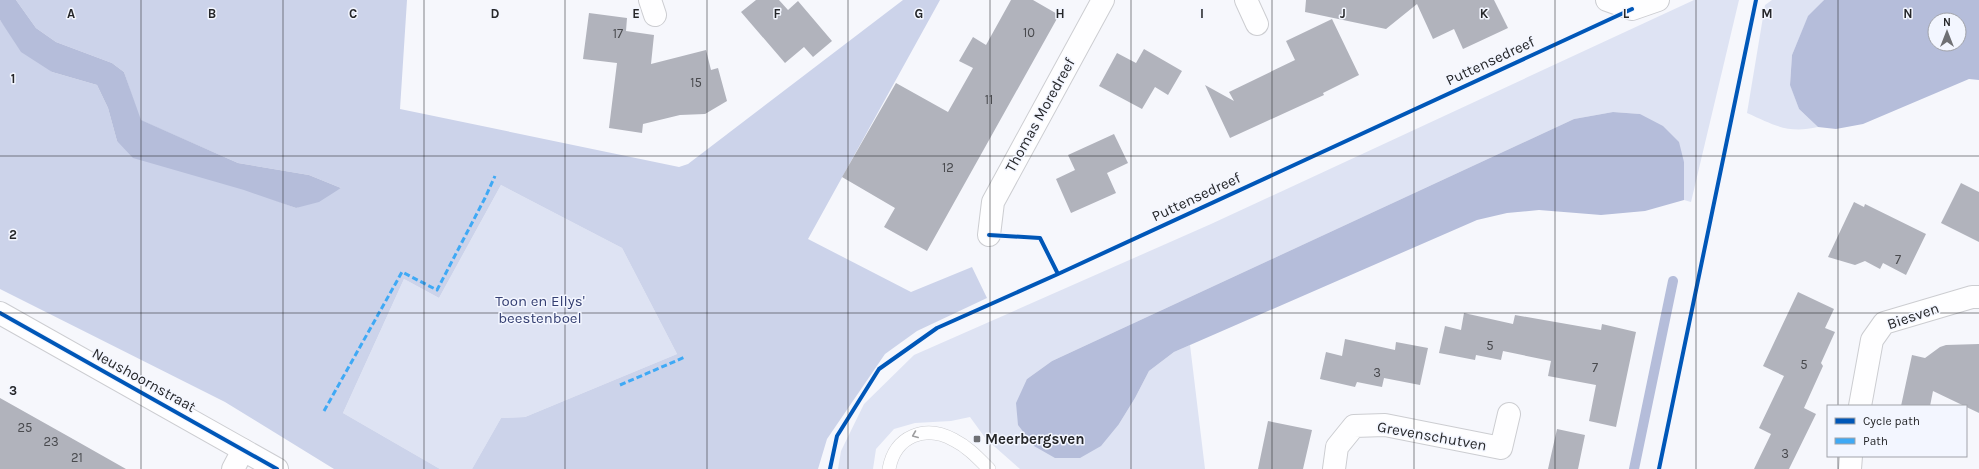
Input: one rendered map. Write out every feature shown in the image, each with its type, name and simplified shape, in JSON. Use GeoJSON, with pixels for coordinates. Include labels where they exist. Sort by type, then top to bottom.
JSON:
{"type":"FeatureCollection","features":[{"type":"Feature","properties":{"kind":"street","name":"Thomas Moredreef"},"geometry":{"type":"LineString","coordinates":[[989,235],[993,202],[1103,0]]}},
{"type":"Feature","properties":{"kind":"street"},"geometry":{"type":"LineString","coordinates":[[1246,0],[1257,24]]}},
{"type":"Feature","properties":{"kind":"street"},"geometry":{"type":"LineString","coordinates":[[1607,0],[1632,9],[1658,0]]}},
{"type":"Feature","properties":{"kind":"street","name":"Biesven"},"geometry":{"type":"LineString","coordinates":[[1860,405],[1872,340],[1884,323],[1972,297],[1979,297]]}},
{"type":"Feature","properties":{"kind":"street","name":"Neushoornstraat"},"geometry":{"type":"LineString","coordinates":[[0,312],[277,469]]}},
{"type":"Feature","properties":{"kind":"street","name":"Grevenschutven"},"geometry":{"type":"LineString","coordinates":[[1334,469],[1338,447],[1354,426],[1385,425],[1500,448],[1509,414]]}},
{"type":"Feature","properties":{"kind":"street"},"geometry":{"type":"LineString","coordinates":[[233,469],[243,450]]}},
{"type":"Feature","properties":{"kind":"street"},"geometry":{"type":"LineString","coordinates":[[1850,469],[1851,457]]}},
{"type":"Feature","properties":{"kind":"lane"},"geometry":{"type":"LineString","coordinates":[[889,469],[892,456],[907,438],[920,432],[952,439],[969,449],[989,469]]}},
{"type":"Feature","properties":{"kind":"green space"},"geometry":{"type":"Polygon","coordinates":[[[1694,0],[1739,0],[1691,202],[1684,200],[1684,162],[1640,114],[1613,112],[1574,119],[1052,361],[1027,379],[1119,424],[1149,371],[1174,352],[1190,345],[1205,469],[1020,469],[986,439],[970,417],[951,421],[915,423],[894,429],[876,449],[873,469],[838,469],[841,451],[864,404],[914,355],[1211,224],[1694,0]]]}},
{"type":"Feature","properties":{"kind":"green space"},"geometry":{"type":"Polygon","coordinates":[[[1772,0],[1824,0],[1808,17],[1792,55],[1790,84],[1799,109],[1818,127],[1807,129],[1789,129],[1773,125],[1747,113],[1765,5],[1772,0]]]}},
{"type":"Feature","properties":{"kind":"green space","name":"Toon en Ellys' beestenboel"},"geometry":{"type":"Polygon","coordinates":[[[501,185],[622,248],[677,354],[525,417],[501,418],[472,469],[440,469],[343,413],[404,279],[439,298],[501,185]]]}},
{"type":"Feature","properties":{"kind":"shaded area"},"geometry":{"type":"Polygon","coordinates":[[[0,0],[16,0],[36,28],[56,42],[112,63],[124,72],[141,120],[238,163],[309,175],[341,188],[319,202],[296,208],[244,190],[133,158],[117,141],[108,108],[97,85],[52,72],[21,52],[0,20],[0,0]]]}},
{"type":"Feature","properties":{"kind":"shaded area"},"geometry":{"type":"Polygon","coordinates":[[[16,0],[407,0],[400,109],[679,167],[688,164],[903,0],[940,0],[808,239],[911,292],[972,267],[987,298],[917,331],[885,354],[827,439],[818,469],[472,469],[501,418],[525,417],[677,354],[622,248],[501,185],[439,298],[404,279],[343,413],[440,469],[334,469],[225,402],[0,289],[0,20],[10,33],[52,72],[97,85],[108,108],[117,141],[296,208],[341,188],[309,175],[238,163],[140,120],[124,72],[112,63],[56,42],[36,28],[16,0]]]}},
{"type":"Feature","properties":{"kind":"shaded area"},"geometry":{"type":"Polygon","coordinates":[[[1824,0],[1979,0],[1979,80],[1969,79],[1863,124],[1836,129],[1818,127],[1799,109],[1790,85],[1792,55],[1808,16],[1824,0]]]}},
{"type":"Feature","properties":{"kind":"shaded area"},"geometry":{"type":"Polygon","coordinates":[[[1613,112],[1640,114],[1663,126],[1679,142],[1684,162],[1684,200],[1645,211],[1601,215],[1539,210],[1507,213],[1477,220],[1174,352],[1149,371],[1119,424],[1101,446],[1080,458],[1055,458],[1034,446],[1018,425],[1016,403],[1027,379],[1052,361],[1574,119],[1613,112]]]}},
{"type":"Feature","properties":{"kind":"building"},"geometry":{"type":"Polygon","coordinates":[[[756,0],[779,0],[788,10],[798,1],[832,41],[813,57],[804,47],[785,63],[741,12],[756,0]]]}},
{"type":"Feature","properties":{"kind":"building"},"geometry":{"type":"Polygon","coordinates":[[[1011,0],[1033,0],[1059,15],[927,251],[884,227],[895,208],[842,177],[896,83],[948,112],[973,68],[959,61],[973,37],[986,45],[1011,0]]]}},
{"type":"Feature","properties":{"kind":"building"},"geometry":{"type":"Polygon","coordinates":[[[1306,0],[1494,0],[1508,28],[1463,49],[1454,29],[1433,39],[1417,4],[1386,29],[1305,12],[1306,0]]]}},
{"type":"Feature","properties":{"kind":"building"},"geometry":{"type":"Polygon","coordinates":[[[589,13],[627,18],[626,31],[654,35],[651,64],[706,50],[711,70],[718,68],[727,101],[705,114],[680,115],[643,124],[642,133],[609,128],[617,63],[583,59],[589,13]]]}},
{"type":"Feature","properties":{"kind":"building"},"geometry":{"type":"Polygon","coordinates":[[[1332,19],[1359,75],[1323,93],[1324,95],[1230,138],[1205,85],[1234,101],[1229,92],[1295,60],[1286,41],[1332,19]]]}},
{"type":"Feature","properties":{"kind":"building"},"geometry":{"type":"Polygon","coordinates":[[[1144,49],[1182,71],[1168,95],[1155,87],[1142,109],[1099,86],[1117,53],[1136,63],[1144,49]]]}},
{"type":"Feature","properties":{"kind":"building"},"geometry":{"type":"Polygon","coordinates":[[[1114,134],[1128,163],[1107,173],[1116,193],[1071,213],[1056,179],[1075,170],[1068,155],[1114,134]]]}},
{"type":"Feature","properties":{"kind":"building"},"geometry":{"type":"Polygon","coordinates":[[[1961,183],[1979,192],[1979,242],[1941,223],[1961,183]]]}},
{"type":"Feature","properties":{"kind":"building"},"geometry":{"type":"Polygon","coordinates":[[[1854,202],[1864,207],[1865,204],[1926,234],[1906,275],[1883,263],[1880,269],[1865,261],[1855,265],[1828,257],[1854,202]]]}},
{"type":"Feature","properties":{"kind":"building"},"geometry":{"type":"Polygon","coordinates":[[[1798,292],[1834,309],[1825,328],[1835,332],[1821,363],[1823,366],[1804,408],[1816,414],[1789,469],[1754,469],[1771,434],[1759,428],[1784,376],[1763,366],[1798,292]]]}},
{"type":"Feature","properties":{"kind":"building"},"geometry":{"type":"Polygon","coordinates":[[[1464,313],[1513,324],[1515,315],[1601,330],[1602,324],[1636,332],[1616,427],[1589,421],[1596,385],[1548,376],[1551,361],[1503,351],[1501,360],[1476,355],[1475,360],[1439,353],[1445,326],[1461,330],[1464,313]]]}},
{"type":"Feature","properties":{"kind":"building"},"geometry":{"type":"Polygon","coordinates":[[[1345,339],[1395,350],[1396,342],[1428,348],[1420,385],[1384,378],[1382,387],[1357,382],[1355,387],[1320,379],[1326,352],[1342,356],[1345,339]]]}},
{"type":"Feature","properties":{"kind":"building"},"geometry":{"type":"Polygon","coordinates":[[[1979,344],[1979,413],[1967,407],[1967,405],[1962,405],[1933,391],[1930,405],[1901,405],[1912,355],[1925,358],[1940,347],[1946,345],[1979,344]]]}},
{"type":"Feature","properties":{"kind":"building"},"geometry":{"type":"Polygon","coordinates":[[[0,398],[73,439],[126,469],[0,469],[0,398]]]}},
{"type":"Feature","properties":{"kind":"building"},"geometry":{"type":"Polygon","coordinates":[[[1268,421],[1312,430],[1303,469],[1258,469],[1268,421]]]}},
{"type":"Feature","properties":{"kind":"building"},"geometry":{"type":"Polygon","coordinates":[[[1557,429],[1585,435],[1578,469],[1548,469],[1557,429]]]}},
{"type":"Feature","properties":{"kind":"waterway"},"geometry":{"type":"LineString","coordinates":[[1634,469],[1673,281]]}},
{"type":"Feature","properties":{"kind":"marked path"},"geometry":{"type":"LineString","coordinates":[[324,411],[402,272],[437,290],[495,176]]}},
{"type":"Feature","properties":{"kind":"marked path"},"geometry":{"type":"LineString","coordinates":[[620,385],[685,357]]}},
{"type":"Feature","properties":{"kind":"cycle path"},"geometry":{"type":"LineString","coordinates":[[1659,469],[1756,0]]}},
{"type":"Feature","properties":{"kind":"cycle path","name":"Puttensedreef"},"geometry":{"type":"LineString","coordinates":[[830,469],[837,436],[879,369],[937,328],[1058,274],[1632,9]]}},
{"type":"Feature","properties":{"kind":"cycle path"},"geometry":{"type":"LineString","coordinates":[[989,235],[1040,238],[1058,274]]}},
{"type":"Feature","properties":{"kind":"cycle path"},"geometry":{"type":"LineString","coordinates":[[0,313],[277,469]]}},
{"type":"Feature","properties":{"kind":"place","name":"Meerbergsven"},"geometry":{"type":"Point","coordinates":[977,439]}}]}
